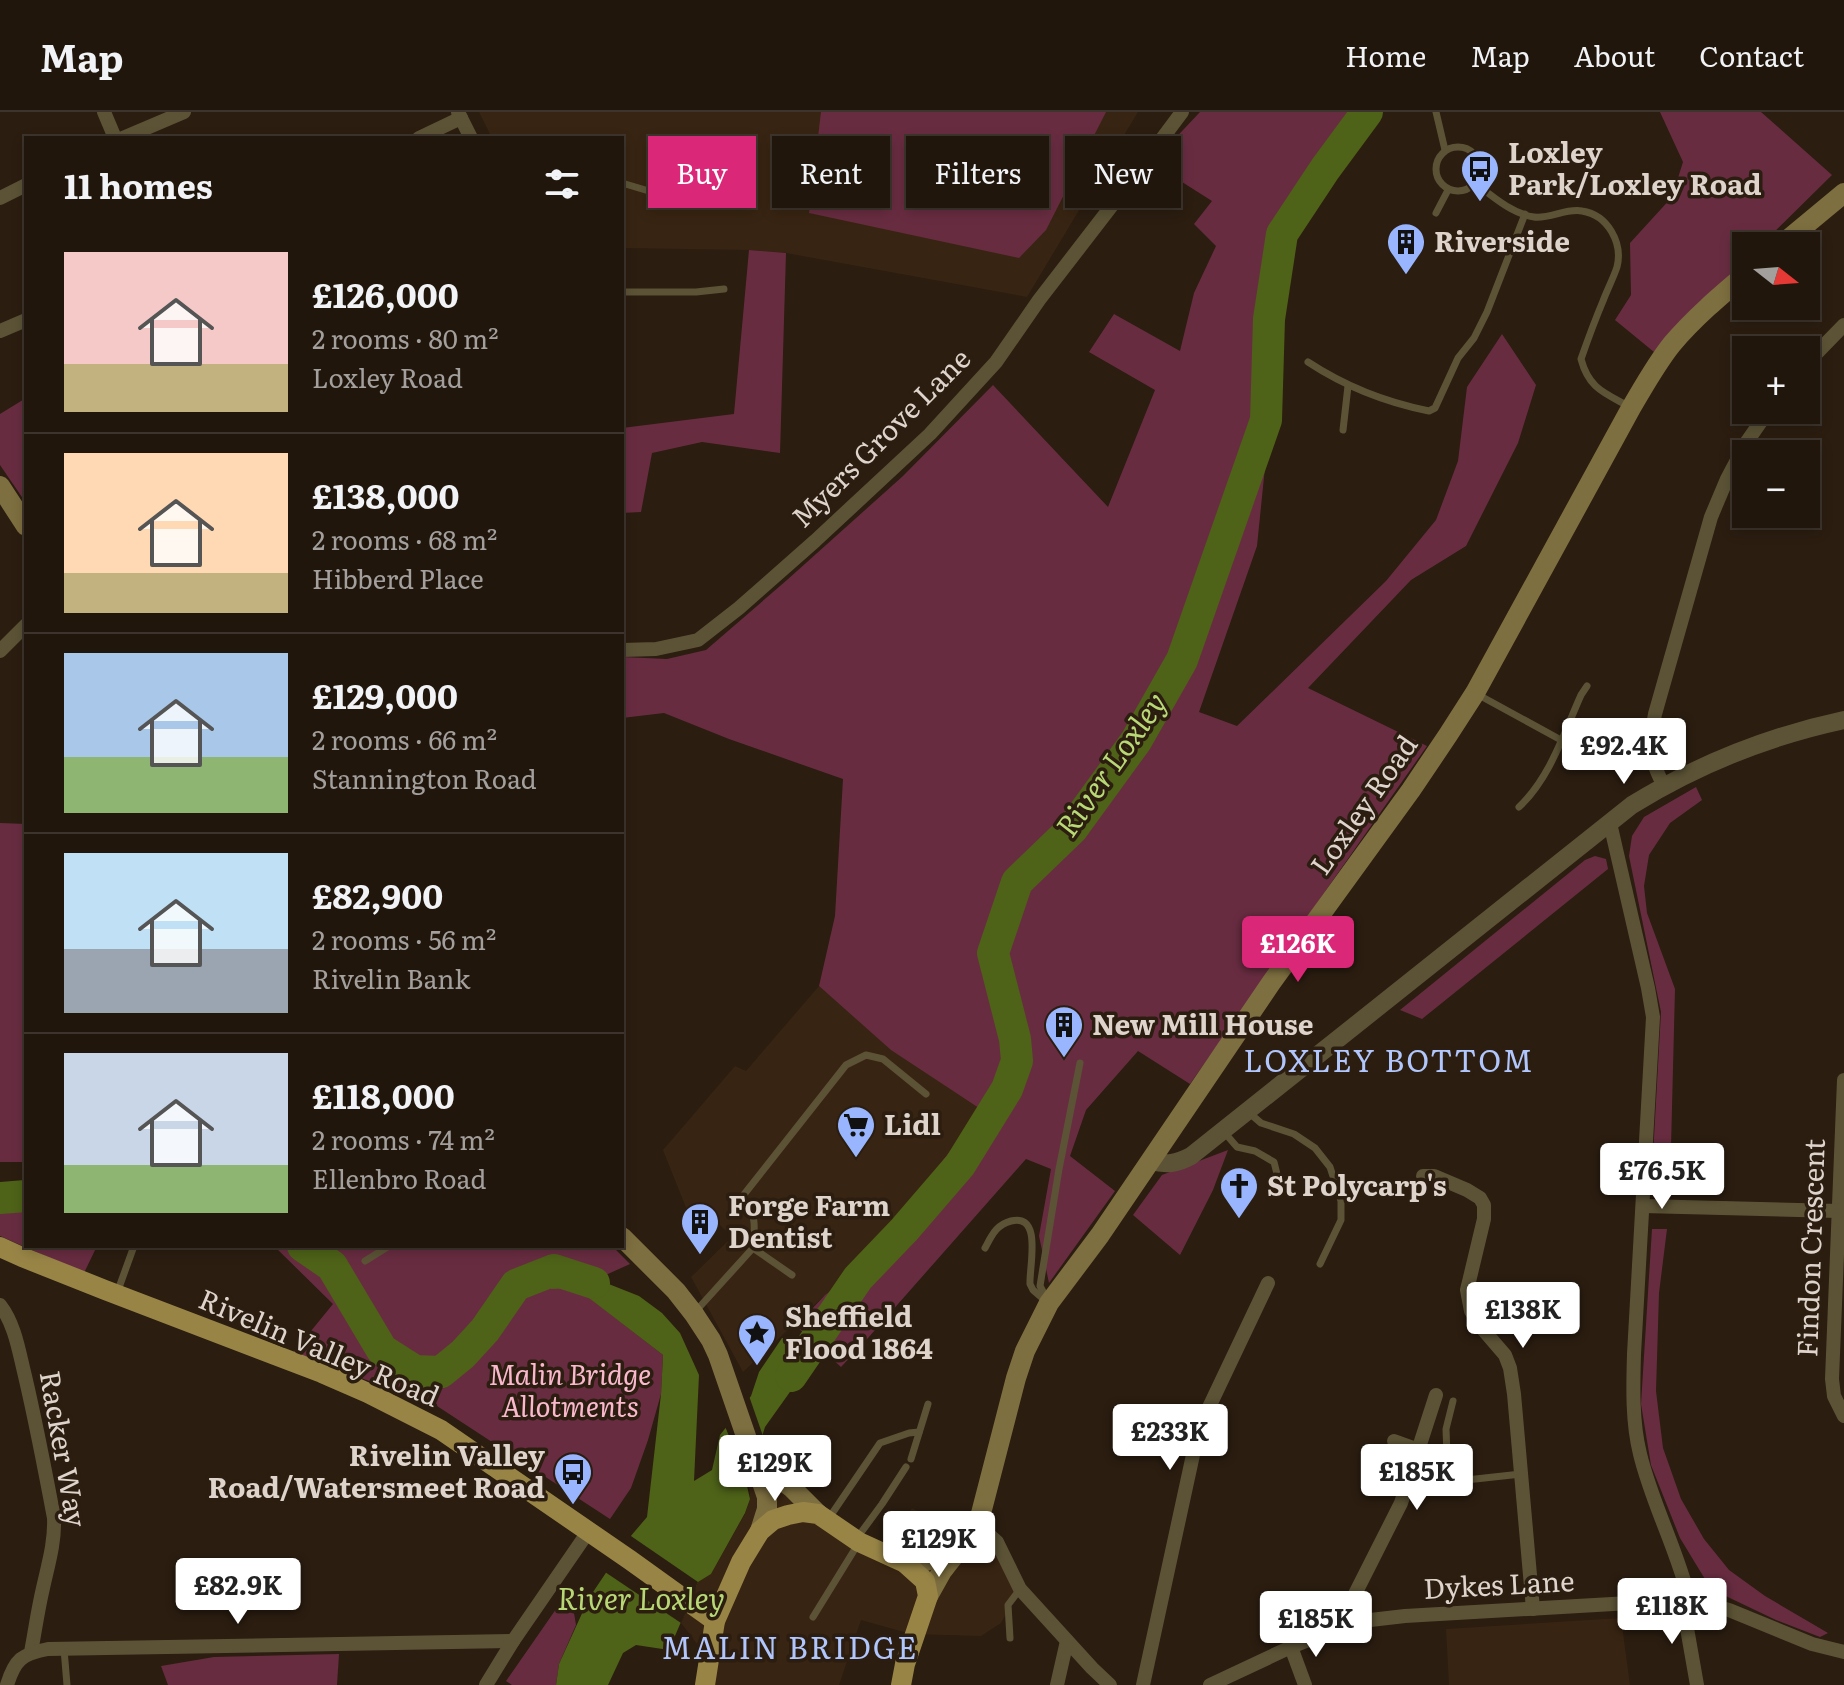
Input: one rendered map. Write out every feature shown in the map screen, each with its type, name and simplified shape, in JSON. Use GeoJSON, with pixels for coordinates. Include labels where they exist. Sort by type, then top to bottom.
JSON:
{"type":"FeatureCollection","features":[{"type":"Feature","properties":{"kind":"main road"},"geometry":{"type":"LineString","coordinates":[[1797,232],[1844,193]]}},
{"type":"Feature","properties":{"kind":"main road","name":"Loxley Road"},"geometry":{"type":"LineString","coordinates":[[928,1596],[942,1571],[978,1525],[1016,1378],[1025,1351],[1049,1303],[1100,1235],[1271,983],[1411,790],[1475,693],[1657,364],[1701,312],[1732,286]]}},
{"type":"Feature","properties":{"kind":"main road"},"geometry":{"type":"LineString","coordinates":[[0,486],[24,523]]}},
{"type":"Feature","properties":{"kind":"main road"},"geometry":{"type":"LineString","coordinates":[[624,1239],[676,1291],[694,1314],[718,1355],[767,1497],[767,1509],[760,1531],[741,1562],[715,1621],[705,1685]]}},
{"type":"Feature","properties":{"kind":"main road","name":"Rivelin Valley Road"},"geometry":{"type":"LineString","coordinates":[[0,1247],[322,1373],[441,1430],[715,1621]]}},
{"type":"Feature","properties":{"kind":"main road"},"geometry":{"type":"LineString","coordinates":[[756,1462],[857,1541],[905,1563],[925,1581],[928,1596],[901,1685]]}},
{"type":"Feature","properties":{"kind":"main road"},"geometry":{"type":"LineString","coordinates":[[760,1531],[773,1520],[788,1515],[803,1512],[823,1517]]}},
{"type":"Feature","properties":{"kind":"main road","name":"Loxley Road"},"geometry":{"type":"LineString","coordinates":[[905,1563],[926,1561],[961,1546]]}},
{"type":"Feature","properties":{"kind":"street"},"geometry":{"type":"LineString","coordinates":[[104,112],[114,136]]}},
{"type":"Feature","properties":{"kind":"street"},"geometry":{"type":"LineString","coordinates":[[128,136],[184,112]]}},
{"type":"Feature","properties":{"kind":"street","name":"Myers Grove Lane"},"geometry":{"type":"LineString","coordinates":[[624,650],[656,649],[698,640],[815,541],[930,434],[996,362],[1039,300],[1182,112]]}},
{"type":"Feature","properties":{"kind":"street"},"geometry":{"type":"LineString","coordinates":[[423,136],[460,115],[470,136]]}},
{"type":"Feature","properties":{"kind":"street"},"geometry":{"type":"LineString","coordinates":[[0,198],[24,186]]}},
{"type":"Feature","properties":{"kind":"street"},"geometry":{"type":"LineString","coordinates":[[0,331],[24,321]]}},
{"type":"Feature","properties":{"kind":"street"},"geometry":{"type":"LineString","coordinates":[[1820,350],[1844,325]]}},
{"type":"Feature","properties":{"kind":"street"},"geometry":{"type":"LineString","coordinates":[[1664,786],[1655,769],[1649,744],[1655,714],[1711,517],[1727,479],[1759,424]]}},
{"type":"Feature","properties":{"kind":"street"},"geometry":{"type":"LineString","coordinates":[[0,651],[24,627]]}},
{"type":"Feature","properties":{"kind":"street"},"geometry":{"type":"LineString","coordinates":[[1150,1161],[1167,1165],[1191,1156],[1632,805],[1664,786],[1741,750],[1809,727],[1844,720]]}},
{"type":"Feature","properties":{"kind":"street"},"geometry":{"type":"LineString","coordinates":[[1610,823],[1653,1017],[1633,1398],[1639,1452],[1684,1577],[1697,1685]]}},
{"type":"Feature","properties":{"kind":"street","name":"Findon Crescent"},"geometry":{"type":"LineString","coordinates":[[1844,1080],[1832,1379],[1834,1396],[1844,1416]]}},
{"type":"Feature","properties":{"kind":"street"},"geometry":{"type":"LineString","coordinates":[[1423,1176],[1448,1181],[1480,1198],[1484,1205],[1484,1219],[1467,1290],[1471,1311],[1505,1355],[1510,1368],[1533,1609]]}},
{"type":"Feature","properties":{"kind":"street"},"geometry":{"type":"LineString","coordinates":[[1643,1206],[1839,1211]]}},
{"type":"Feature","properties":{"kind":"street"},"geometry":{"type":"LineString","coordinates":[[1143,1685],[1202,1422],[1268,1283]]}},
{"type":"Feature","properties":{"kind":"street","name":"Racker Way"},"geometry":{"type":"LineString","coordinates":[[0,1305],[7,1314],[23,1368],[54,1518],[51,1556],[31,1652]]}},
{"type":"Feature","properties":{"kind":"street"},"geometry":{"type":"LineString","coordinates":[[1353,1622],[1350,1609],[1354,1596],[1401,1503],[1436,1395]]}},
{"type":"Feature","properties":{"kind":"street"},"geometry":{"type":"LineString","coordinates":[[1394,1441],[1419,1450]]}},
{"type":"Feature","properties":{"kind":"street"},"geometry":{"type":"LineString","coordinates":[[978,1525],[997,1542],[1020,1589],[1110,1685]]}},
{"type":"Feature","properties":{"kind":"street"},"geometry":{"type":"LineString","coordinates":[[486,1685],[588,1532]]}},
{"type":"Feature","properties":{"kind":"street","name":"Dykes Lane"},"geometry":{"type":"LineString","coordinates":[[1210,1685],[1353,1622],[1405,1616],[1686,1601],[1729,1610],[1812,1644],[1844,1652]]}},
{"type":"Feature","properties":{"kind":"street"},"geometry":{"type":"LineString","coordinates":[[7,1685],[19,1659],[31,1652],[48,1649],[513,1641]]}},
{"type":"Feature","properties":{"kind":"street"},"geometry":{"type":"LineString","coordinates":[[1057,1685],[1067,1641]]}},
{"type":"Feature","properties":{"kind":"street"},"geometry":{"type":"LineString","coordinates":[[1291,1647],[1305,1685]]}},
{"type":"Feature","properties":{"kind":"lane"},"geometry":{"type":"LineString","coordinates":[[1436,112],[1445,150]]}},
{"type":"Feature","properties":{"kind":"lane"},"geometry":{"type":"LineString","coordinates":[[1458,146],[1473,152],[1479,162],[1480,173],[1469,189],[1448,190],[1439,181],[1435,168],[1440,154],[1445,150],[1458,146]]}},
{"type":"Feature","properties":{"kind":"lane"},"geometry":{"type":"LineString","coordinates":[[1475,183],[1501,202],[1535,217],[1582,211],[1597,217],[1615,236],[1619,248],[1617,265],[1581,359],[1585,375],[1599,390],[1631,408]]}},
{"type":"Feature","properties":{"kind":"lane"},"geometry":{"type":"LineString","coordinates":[[624,184],[648,191]]}},
{"type":"Feature","properties":{"kind":"lane"},"geometry":{"type":"LineString","coordinates":[[1436,213],[1448,190]]}},
{"type":"Feature","properties":{"kind":"lane"},"geometry":{"type":"LineString","coordinates":[[1308,362],[1348,386],[1410,407],[1429,411],[1435,408],[1458,358],[1474,338],[1487,312],[1525,214]]}},
{"type":"Feature","properties":{"kind":"lane"},"geometry":{"type":"LineString","coordinates":[[624,292],[724,289]]}},
{"type":"Feature","properties":{"kind":"lane"},"geometry":{"type":"LineString","coordinates":[[1343,430],[1348,386]]}},
{"type":"Feature","properties":{"kind":"lane"},"geometry":{"type":"LineString","coordinates":[[1519,807],[1540,782],[1587,686]]}},
{"type":"Feature","properties":{"kind":"lane"},"geometry":{"type":"LineString","coordinates":[[1475,693],[1561,740]]}},
{"type":"Feature","properties":{"kind":"lane"},"geometry":{"type":"LineString","coordinates":[[694,1314],[753,1248],[756,1223],[751,1208],[742,1197],[846,1065],[866,1055],[883,1059],[926,1094]]}},
{"type":"Feature","properties":{"kind":"lane"},"geometry":{"type":"LineString","coordinates":[[1049,1303],[1040,1286],[1080,1063]]}},
{"type":"Feature","properties":{"kind":"lane"},"geometry":{"type":"LineString","coordinates":[[1246,1111],[1261,1123],[1294,1134],[1315,1148],[1330,1167],[1341,1201],[1341,1220],[1320,1264]]}},
{"type":"Feature","properties":{"kind":"lane"},"geometry":{"type":"LineString","coordinates":[[1223,1130],[1237,1147],[1255,1151],[1274,1162],[1278,1178],[1270,1194]]}},
{"type":"Feature","properties":{"kind":"lane"},"geometry":{"type":"LineString","coordinates":[[985,1248],[996,1228],[1018,1220],[1026,1223],[1032,1239],[1030,1284],[1049,1303]]}},
{"type":"Feature","properties":{"kind":"lane"},"geometry":{"type":"LineString","coordinates":[[116,1294],[133,1248]]}},
{"type":"Feature","properties":{"kind":"lane"},"geometry":{"type":"LineString","coordinates":[[365,1261],[386,1248]]}},
{"type":"Feature","properties":{"kind":"lane"},"geometry":{"type":"LineString","coordinates":[[753,1248],[792,1275]]}},
{"type":"Feature","properties":{"kind":"lane"},"geometry":{"type":"LineString","coordinates":[[1453,1401],[1446,1429],[1448,1482],[1521,1474]]}},
{"type":"Feature","properties":{"kind":"lane"},"geometry":{"type":"LineString","coordinates":[[911,1459],[928,1404]]}},
{"type":"Feature","properties":{"kind":"lane"},"geometry":{"type":"LineString","coordinates":[[823,1517],[880,1443],[919,1432]]}},
{"type":"Feature","properties":{"kind":"lane"},"geometry":{"type":"LineString","coordinates":[[813,1617],[857,1541],[906,1467]]}},
{"type":"Feature","properties":{"kind":"lane"},"geometry":{"type":"LineString","coordinates":[[1010,1638],[1008,1605],[1020,1589]]}},
{"type":"Feature","properties":{"kind":"lane"},"geometry":{"type":"LineString","coordinates":[[64,1649],[67,1685]]}},
{"type":"Feature","properties":{"kind":"shaded area"},"geometry":{"type":"Polygon","coordinates":[[[479,112],[1138,112],[1124,136],[1065,136],[1065,208],[1080,208],[1027,297],[786,253],[624,248],[624,136],[491,136],[479,112]]]}},
{"type":"Feature","properties":{"kind":"shaded area"},"geometry":{"type":"Polygon","coordinates":[[[819,986],[891,1049],[983,1110],[857,1271],[825,1295],[743,1372],[691,1277],[732,1237],[707,1212],[696,1218],[687,1210],[663,1150],[735,1066],[746,1071],[819,986]]]}},
{"type":"Feature","properties":{"kind":"shaded area"},"geometry":{"type":"Polygon","coordinates":[[[771,1455],[855,1540],[885,1554],[912,1508],[966,1540],[979,1526],[1020,1589],[1001,1623],[981,1636],[911,1634],[861,1620],[839,1685],[705,1685],[707,1657],[681,1623],[698,1582],[711,1574],[745,1514],[750,1499],[749,1484],[771,1455]]]}},
{"type":"Feature","properties":{"kind":"shaded area"},"geometry":{"type":"Polygon","coordinates":[[[1621,1618],[1630,1685],[1449,1685],[1446,1629],[1621,1618]]]}},
{"type":"Feature","properties":{"kind":"green space"},"geometry":{"type":"Polygon","coordinates":[[[821,112],[1106,112],[1094,136],[1065,136],[1065,193],[1046,230],[1019,258],[809,213],[810,208],[890,208],[890,136],[818,136],[821,112]]]}},
{"type":"Feature","properties":{"kind":"green space"},"geometry":{"type":"Polygon","coordinates":[[[1200,112],[1366,112],[1333,155],[1267,308],[1263,371],[1269,428],[1257,546],[1199,712],[1237,726],[1386,581],[1436,520],[1458,461],[1467,387],[1502,334],[1536,385],[1518,443],[1466,546],[1411,580],[1308,688],[1427,746],[1190,1084],[1138,1051],[1086,1110],[1070,1156],[1115,1191],[1049,1283],[1039,1236],[1051,1169],[1026,1159],[841,1367],[796,1326],[825,1295],[857,1271],[982,1110],[891,1050],[819,986],[835,916],[843,779],[664,713],[624,718],[624,657],[667,659],[706,650],[903,476],[993,385],[1108,507],[1155,390],[1089,352],[1114,314],[1180,351],[1194,293],[1216,246],[1194,224],[1212,201],[1181,181],[1181,136],[1177,136],[1200,112]]]}},
{"type":"Feature","properties":{"kind":"green space"},"geometry":{"type":"Polygon","coordinates":[[[1660,112],[1761,112],[1832,175],[1774,232],[1732,232],[1732,274],[1654,352],[1615,320],[1631,295],[1630,243],[1672,197],[1683,162],[1660,112]]]}},
{"type":"Feature","properties":{"kind":"green space"},"geometry":{"type":"Polygon","coordinates":[[[749,250],[786,253],[780,453],[702,442],[652,453],[641,512],[624,513],[624,428],[734,414],[749,250]]]}},
{"type":"Feature","properties":{"kind":"green space"},"geometry":{"type":"Polygon","coordinates":[[[24,399],[24,500],[0,465],[0,414],[24,399]]]}},
{"type":"Feature","properties":{"kind":"green space"},"geometry":{"type":"Polygon","coordinates":[[[1696,787],[1702,800],[1670,823],[1649,855],[1644,886],[1647,913],[1675,989],[1670,1186],[1657,1189],[1652,1174],[1661,1012],[1629,856],[1632,836],[1644,817],[1696,787]]]}},
{"type":"Feature","properties":{"kind":"green space"},"geometry":{"type":"Polygon","coordinates":[[[0,823],[24,824],[24,1162],[0,1162],[0,823]]]}},
{"type":"Feature","properties":{"kind":"green space"},"geometry":{"type":"Polygon","coordinates":[[[1595,856],[1606,859],[1608,869],[1422,1019],[1400,1010],[1585,860],[1595,856]]]}},
{"type":"Feature","properties":{"kind":"green space"},"geometry":{"type":"Polygon","coordinates":[[[1228,1150],[1213,1190],[1180,1255],[1133,1215],[1162,1175],[1228,1150]]]}},
{"type":"Feature","properties":{"kind":"green space"},"geometry":{"type":"Polygon","coordinates":[[[0,1186],[24,1186],[24,1247],[0,1236],[0,1186]]]}},
{"type":"Feature","properties":{"kind":"green space"},"geometry":{"type":"Polygon","coordinates":[[[1652,1229],[1667,1229],[1659,1293],[1656,1391],[1663,1448],[1681,1499],[1704,1539],[1729,1570],[1765,1596],[1828,1633],[1820,1637],[1711,1589],[1680,1538],[1651,1465],[1641,1404],[1652,1229]]]}},
{"type":"Feature","properties":{"kind":"green space"},"geometry":{"type":"Polygon","coordinates":[[[27,1248],[96,1248],[84,1273],[27,1248]]]}},
{"type":"Feature","properties":{"kind":"green space","name":"Malin Bridge Allotments"},"geometry":{"type":"Polygon","coordinates":[[[276,1248],[614,1248],[630,1264],[577,1288],[663,1355],[661,1394],[648,1440],[631,1488],[610,1519],[437,1406],[293,1353],[333,1304],[276,1248]]]}},
{"type":"Feature","properties":{"kind":"green space"},"geometry":{"type":"Polygon","coordinates":[[[570,1589],[576,1625],[559,1664],[556,1685],[512,1685],[506,1681],[570,1589]]]}},
{"type":"Feature","properties":{"kind":"green space"},"geometry":{"type":"Polygon","coordinates":[[[339,1654],[337,1685],[168,1685],[161,1666],[214,1657],[339,1654]]]}},
{"type":"Feature","properties":{"kind":"water","name":"River Loxley"},"geometry":{"type":"Polygon","coordinates":[[[553,1265],[639,1296],[662,1313],[680,1333],[699,1375],[694,1481],[712,1470],[720,1435],[751,1396],[759,1372],[782,1338],[815,1342],[812,1361],[765,1427],[747,1486],[750,1499],[745,1513],[711,1574],[698,1582],[669,1650],[636,1645],[623,1653],[608,1685],[556,1685],[559,1664],[589,1598],[647,1517],[663,1355],[576,1288],[551,1289],[553,1265]]]}},
{"type":"Feature","properties":{"kind":"pier"},"geometry":{"type":"Polygon","coordinates":[[[748,1393],[765,1442],[749,1484],[724,1424],[748,1393]]]}},
{"type":"Feature","properties":{"kind":"pier"},"geometry":{"type":"Polygon","coordinates":[[[628,1534],[698,1582],[681,1623],[602,1570],[628,1534]]]}},
{"type":"Feature","properties":{"kind":"waterway","name":"River Loxley"},"geometry":{"type":"LineString","coordinates":[[791,1376],[858,1278],[960,1165],[1007,1089],[1017,1061],[1015,1039],[993,953],[1017,882],[1072,829],[1136,741],[1182,660],[1266,420],[1269,319],[1282,234],[1367,112]]}},
{"type":"Feature","properties":{"kind":"waterway"},"geometry":{"type":"LineString","coordinates":[[0,1198],[24,1196]]}},
{"type":"Feature","properties":{"kind":"waterway"},"geometry":{"type":"LineString","coordinates":[[306,1248],[332,1266],[382,1350],[415,1371],[441,1372],[463,1354],[485,1330],[516,1285],[554,1270],[594,1283]]}},
{"type":"Feature","properties":{"kind":"place","name":"Loxley Park/Loxley Road"},"geometry":{"type":"Point","coordinates":[1480,203]}},
{"type":"Feature","properties":{"kind":"place","name":"Riverside"},"geometry":{"type":"Point","coordinates":[1406,276]}},
{"type":"Feature","properties":{"kind":"place","name":"New Mill House"},"geometry":{"type":"Point","coordinates":[1064,1059]}},
{"type":"Feature","properties":{"kind":"place","name":"Lidl"},"geometry":{"type":"Point","coordinates":[856,1159]}},
{"type":"Feature","properties":{"kind":"place","name":"St Polycarp's"},"geometry":{"type":"Point","coordinates":[1239,1220]}},
{"type":"Feature","properties":{"kind":"place","name":"Forge Farm Dentist"},"geometry":{"type":"Point","coordinates":[700,1256]}},
{"type":"Feature","properties":{"kind":"place","name":"Sheffield Flood 1864"},"geometry":{"type":"Point","coordinates":[757,1367]}},
{"type":"Feature","properties":{"kind":"place","name":"Rivelin Valley Road/Watersmeet Road"},"geometry":{"type":"Point","coordinates":[573,1506]}},
{"type":"Feature","properties":{"kind":"district","name":"LOXLEY BOTTOM"},"geometry":{"type":"Point","coordinates":[1389,1062]}},
{"type":"Feature","properties":{"kind":"district","name":"MALIN BRIDGE"},"geometry":{"type":"Point","coordinates":[790,1649]}}]}
